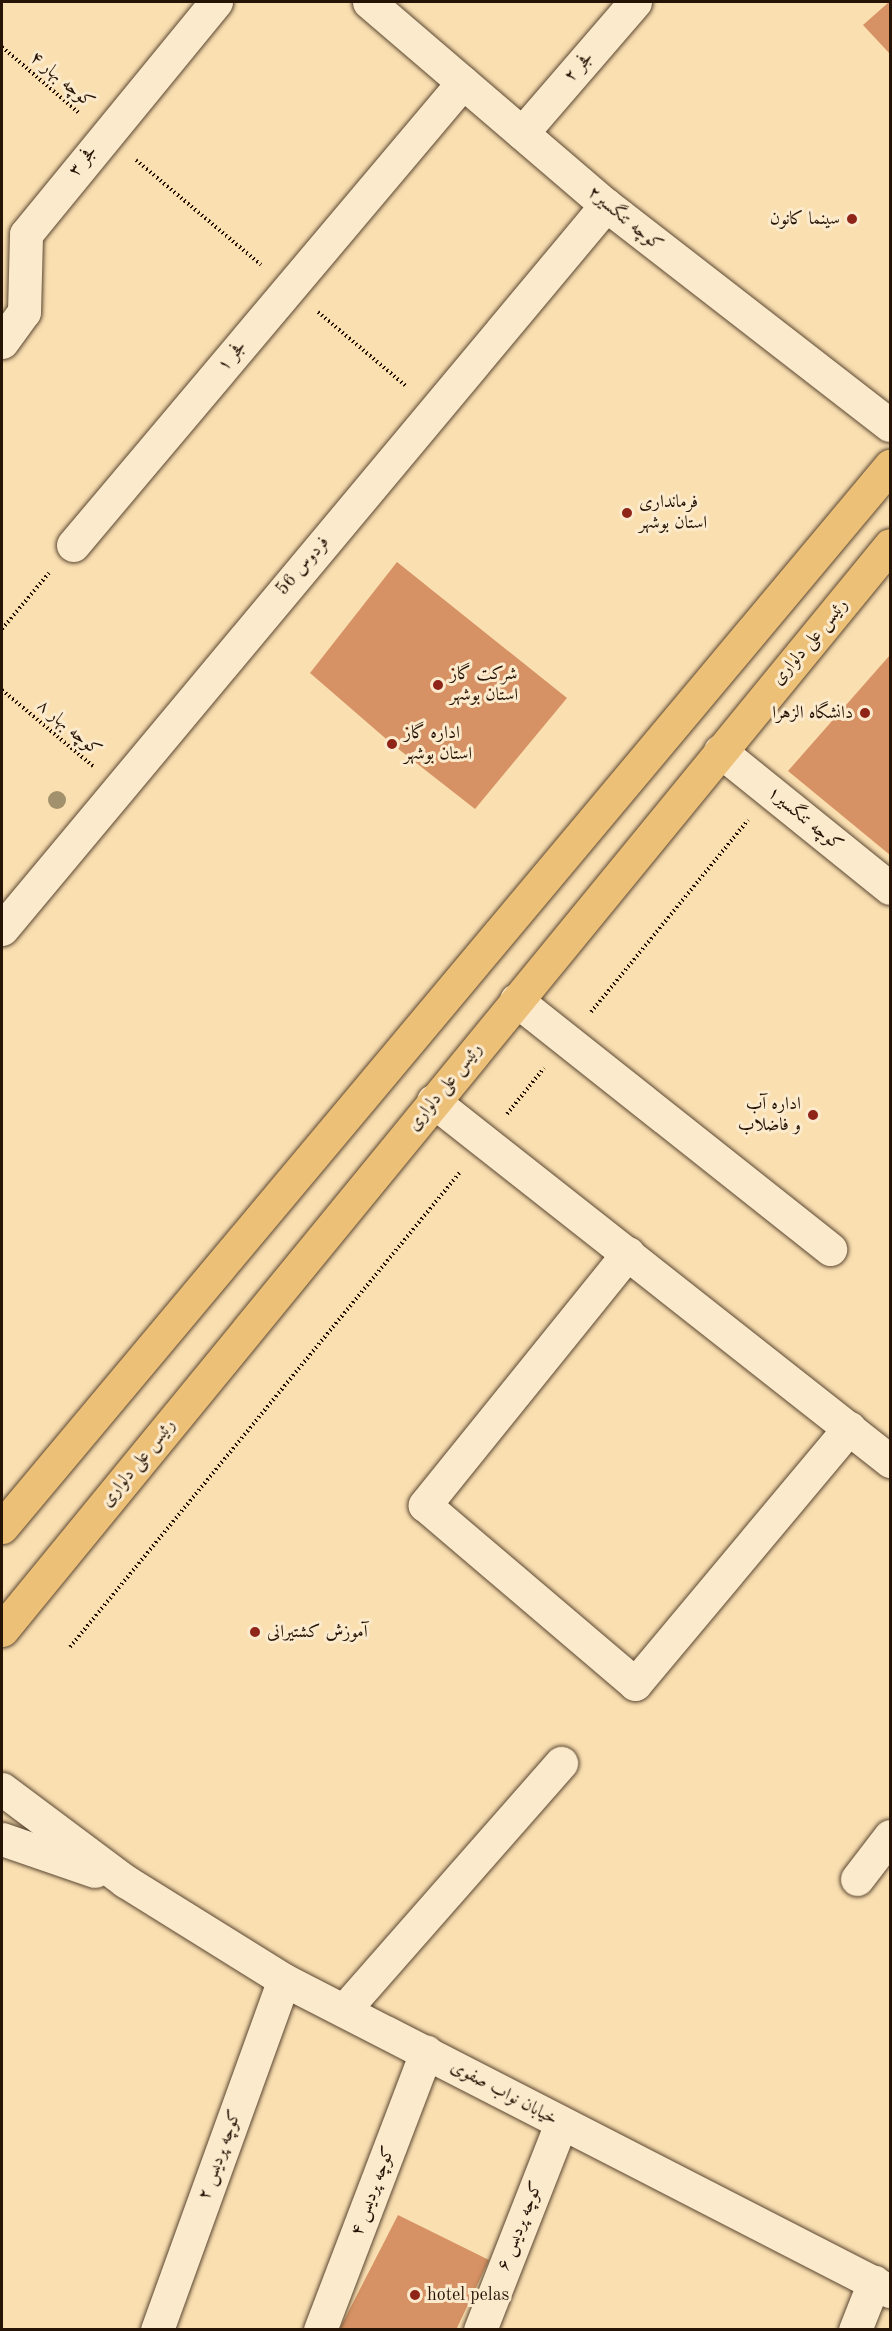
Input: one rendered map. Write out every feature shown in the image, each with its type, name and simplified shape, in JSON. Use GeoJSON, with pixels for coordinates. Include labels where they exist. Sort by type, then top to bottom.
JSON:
{"type":"FeatureCollection","features":[{"type":"Feature","properties":{"kind":"main road"},"geometry":{"type":"LineString","coordinates":[[2,1527],[891,466]]}},
{"type":"Feature","properties":{"kind":"main road","name":"رئیس علی دلواری"},"geometry":{"type":"LineString","coordinates":[[2,1630],[433,1101],[891,545]]}},
{"type":"Feature","properties":{"kind":"street","name":"فجر ۳"},"geometry":{"type":"LineString","coordinates":[[2,342],[24,312],[14,236],[105,134],[216,2]]}},
{"type":"Feature","properties":{"kind":"street","name":"کوچه تنگسیر۲"},"geometry":{"type":"LineString","coordinates":[[369,2],[606,205],[891,425]]}},
{"type":"Feature","properties":{"kind":"street","name":"فجر ۲"},"geometry":{"type":"LineString","coordinates":[[522,133],[635,2]]}},
{"type":"Feature","properties":{"kind":"street","name":"فجر ۱"},"geometry":{"type":"LineString","coordinates":[[73,545],[463,82]]}},
{"type":"Feature","properties":{"kind":"street","name":"فردوس 56"},"geometry":{"type":"LineString","coordinates":[[2,929],[606,205]]}},
{"type":"Feature","properties":{"kind":"street","name":"کوچه تنگسیر۱"},"geometry":{"type":"LineString","coordinates":[[720,751],[891,888]]}},
{"type":"Feature","properties":{"kind":"street"},"geometry":{"type":"LineString","coordinates":[[516,1000],[831,1249]]}},
{"type":"Feature","properties":{"kind":"street"},"geometry":{"type":"LineString","coordinates":[[433,1101],[891,1461]]}},
{"type":"Feature","properties":{"kind":"street"},"geometry":{"type":"LineString","coordinates":[[628,1253],[425,1505],[635,1684],[849,1428]]}},
{"type":"Feature","properties":{"kind":"street"},"geometry":{"type":"LineString","coordinates":[[344,2010],[561,1763]]}},
{"type":"Feature","properties":{"kind":"street","name":"خیابان نواب صفوی"},"geometry":{"type":"LineString","coordinates":[[2,1789],[126,1881],[284,1980],[882,2286]]}},
{"type":"Feature","properties":{"kind":"street"},"geometry":{"type":"LineString","coordinates":[[857,1879],[891,1836]]}},
{"type":"Feature","properties":{"kind":"street","name":"خیابان نواب صفوی"},"geometry":{"type":"LineString","coordinates":[[2,1839],[126,1881]]}},
{"type":"Feature","properties":{"kind":"street","name":"کوچه پردیس ۲"},"geometry":{"type":"LineString","coordinates":[[157,2330],[284,1980]]}},
{"type":"Feature","properties":{"kind":"street","name":"کوچه پردیس ۴"},"geometry":{"type":"LineString","coordinates":[[320,2330],[426,2052]]}},
{"type":"Feature","properties":{"kind":"street","name":"کوچه پردیس ۶"},"geometry":{"type":"LineString","coordinates":[[480,2330],[561,2123]]}},
{"type":"Feature","properties":{"kind":"street"},"geometry":{"type":"LineString","coordinates":[[855,2330],[882,2286]]}},
{"type":"Feature","properties":{"kind":"path","name":"کوچه بهار ۴"},"geometry":{"type":"LineString","coordinates":[[2,47],[105,134]]}},
{"type":"Feature","properties":{"kind":"path"},"geometry":{"type":"LineString","coordinates":[[2,629],[73,545]]}},
{"type":"Feature","properties":{"kind":"path","name":"کوچه بهار ۸"},"geometry":{"type":"LineString","coordinates":[[2,690],[119,787]]}},
{"type":"Feature","properties":{"kind":"path"},"geometry":{"type":"LineString","coordinates":[[70,1647],[771,792]]}},
{"type":"Feature","properties":{"kind":"building"},"geometry":{"type":"Polygon","coordinates":[[[890,2],[890,54],[863,25],[890,2]]]}},
{"type":"Feature","properties":{"kind":"building","name":"شرکت گاز استان بوشهر"},"geometry":{"type":"Polygon","coordinates":[[[397,562],[567,698],[475,809],[392,744],[310,673],[397,562]]]}},
{"type":"Feature","properties":{"kind":"building","name":"دانشگاه الزهرا"},"geometry":{"type":"Polygon","coordinates":[[[890,655],[890,855],[788,771],[890,655]]]}},
{"type":"Feature","properties":{"kind":"building","name":"hotel pelas"},"geometry":{"type":"Polygon","coordinates":[[[398,2215],[489,2260],[456,2330],[339,2330],[398,2215]]]}},
{"type":"Feature","properties":{"kind":"place","name":"سینما کانون"},"geometry":{"type":"Point","coordinates":[852,219]}},
{"type":"Feature","properties":{"kind":"place","name":"فرمانداری استان بوشهر"},"geometry":{"type":"Point","coordinates":[627,513]}},
{"type":"Feature","properties":{"kind":"place","name":"شرکت گاز استان بوشهر"},"geometry":{"type":"Point","coordinates":[438,685]}},
{"type":"Feature","properties":{"kind":"place","name":"دانشگاه الزهرا"},"geometry":{"type":"Point","coordinates":[865,713]}},
{"type":"Feature","properties":{"kind":"place","name":"اداره گاز استان بوشهر"},"geometry":{"type":"Point","coordinates":[392,744]}},
{"type":"Feature","properties":{"kind":"place","name":"اداره آب و فاضلاب"},"geometry":{"type":"Point","coordinates":[813,1115]}},
{"type":"Feature","properties":{"kind":"place","name":"آموزش کشتیرانی"},"geometry":{"type":"Point","coordinates":[255,1632]}},
{"type":"Feature","properties":{"kind":"place","name":"hotel pelas"},"geometry":{"type":"Point","coordinates":[415,2295]}}]}
